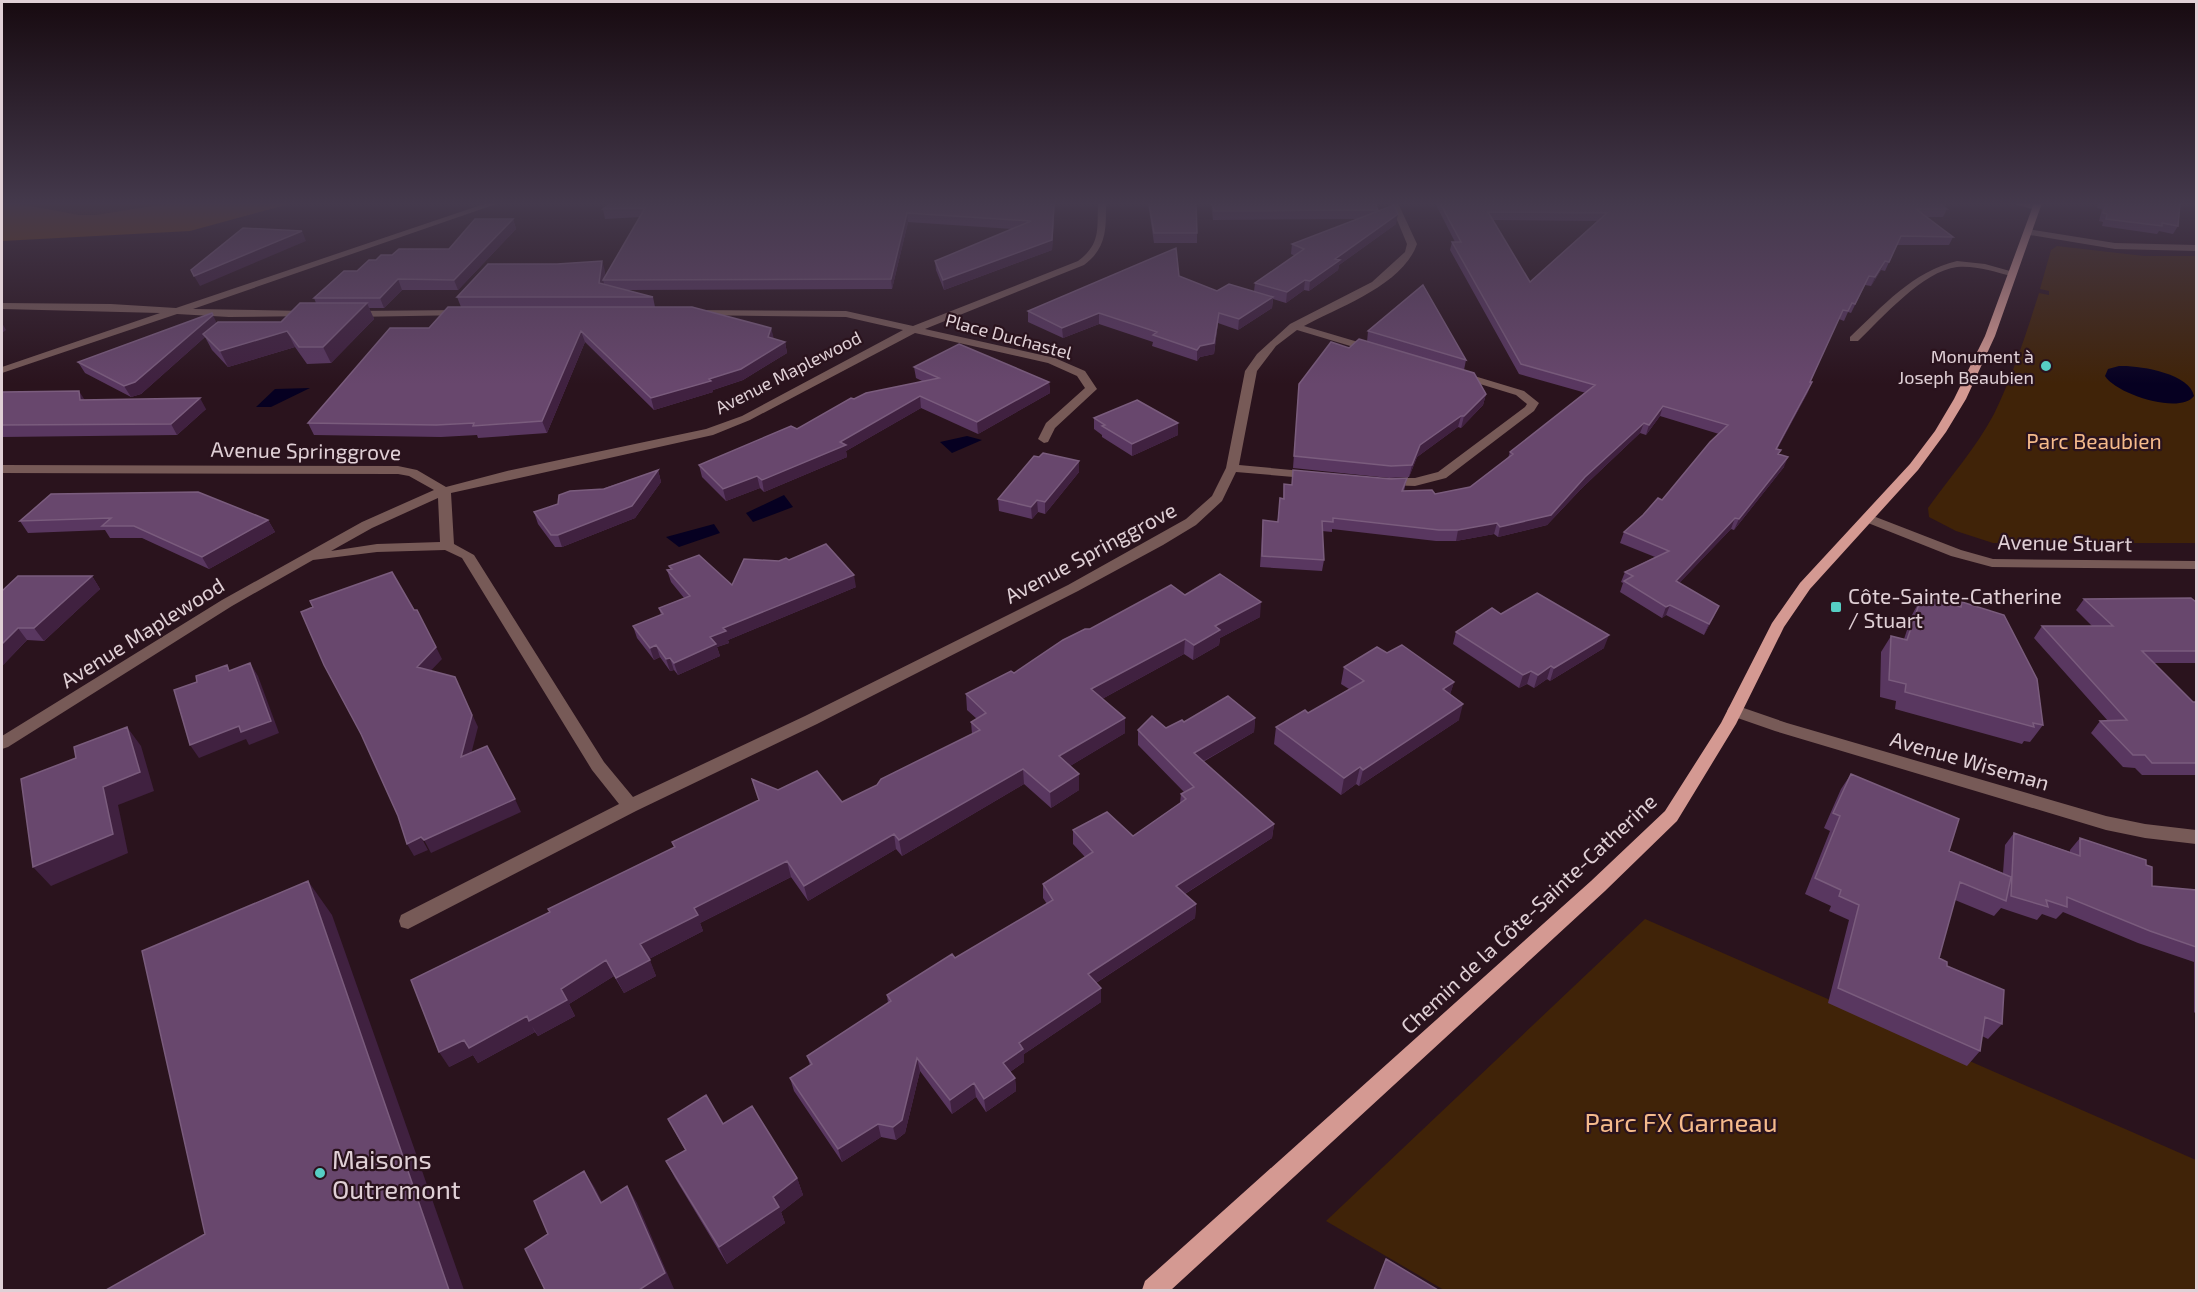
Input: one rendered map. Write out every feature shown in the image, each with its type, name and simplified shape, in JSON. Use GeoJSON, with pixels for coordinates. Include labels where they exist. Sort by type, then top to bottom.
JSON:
{"type":"FeatureCollection","features":[{"type":"Feature","properties":{"kind":"main road","name":"Chemin de la Côte-Sainte-Catherine"},"geometry":{"type":"LineString","coordinates":[[1154,1290],[1599,886],[1671,816],[1735,711],[1776,626],[1805,586],[1914,467],[1940,432],[1983,353],[2016,263]]}},
{"type":"Feature","properties":{"kind":"street"},"geometry":{"type":"LineString","coordinates":[[2,370],[315,263]]}},
{"type":"Feature","properties":{"kind":"street","name":"Avenue Maplewood"},"geometry":{"type":"LineString","coordinates":[[2,743],[227,603],[367,525],[408,505],[444,491],[507,475],[709,432],[746,418],[855,357],[912,329],[1078,263]]}},
{"type":"Feature","properties":{"kind":"street","name":"Avenue Springgrove"},"geometry":{"type":"LineString","coordinates":[[408,921],[630,806],[811,720],[1073,588],[1191,522],[1217,498],[1232,468],[1251,371],[1258,357],[1294,326],[1365,291],[1397,263]]}},
{"type":"Feature","properties":{"kind":"street"},"geometry":{"type":"LineString","coordinates":[[1854,339],[1914,286],[1945,267],[1967,264],[2012,273]]}},
{"type":"Feature","properties":{"kind":"street"},"geometry":{"type":"LineString","coordinates":[[2,306],[111,307],[229,314],[324,314]]}},
{"type":"Feature","properties":{"kind":"street"},"geometry":{"type":"LineString","coordinates":[[679,312],[830,312],[860,316],[912,329]]}},
{"type":"Feature","properties":{"kind":"street"},"geometry":{"type":"LineString","coordinates":[[335,314],[478,313]]}},
{"type":"Feature","properties":{"kind":"street"},"geometry":{"type":"LineString","coordinates":[[1294,326],[1382,352]]}},
{"type":"Feature","properties":{"kind":"street","name":"Place Duchastel"},"geometry":{"type":"LineString","coordinates":[[912,329],[1051,360],[1084,376],[1090,382],[1091,389],[1050,426],[1044,439]]}},
{"type":"Feature","properties":{"kind":"street"},"geometry":{"type":"LineString","coordinates":[[1372,481],[1414,483],[1431,480],[1530,409],[1533,403],[1520,393],[1451,373]]}},
{"type":"Feature","properties":{"kind":"street"},"geometry":{"type":"LineString","coordinates":[[1232,468],[1324,477]]}},
{"type":"Feature","properties":{"kind":"street","name":"Avenue Springgrove"},"geometry":{"type":"LineString","coordinates":[[2,469],[398,470],[414,473],[444,491]]}},
{"type":"Feature","properties":{"kind":"street"},"geometry":{"type":"LineString","coordinates":[[444,491],[447,546],[467,555],[474,564],[527,655],[598,766],[630,806]]}},
{"type":"Feature","properties":{"kind":"street","name":"Avenue Stuart"},"geometry":{"type":"LineString","coordinates":[[1868,518],[1956,553],[1992,563],[2196,565]]}},
{"type":"Feature","properties":{"kind":"street","name":"Avenue Maplewood"},"geometry":{"type":"LineString","coordinates":[[305,559],[377,548],[447,546]]}},
{"type":"Feature","properties":{"kind":"street","name":"Avenue Wiseman"},"geometry":{"type":"LineString","coordinates":[[1735,711],[1799,733],[2106,823],[2145,831],[2196,837]]}},
{"type":"Feature","properties":{"kind":"green space","name":"Parc Beaubien"},"geometry":{"type":"Polygon","coordinates":[[[2047,263],[2196,263],[2196,543],[1993,543],[1956,531],[1929,517],[1928,508],[1971,451],[1994,414],[2013,369],[2039,293],[2049,295],[2049,291],[2040,289],[2047,263]]]}},
{"type":"Feature","properties":{"kind":"green space","name":"Parc FX Garneau"},"geometry":{"type":"Polygon","coordinates":[[[1645,919],[2196,1160],[2196,1290],[1444,1290],[1326,1221],[1645,919]]]}},
{"type":"Feature","properties":{"kind":"shaded area"},"geometry":{"type":"Polygon","coordinates":[[[2119,366],[2150,369],[2174,376],[2190,388],[2194,396],[2187,401],[2163,403],[2134,395],[2111,383],[2105,376],[2108,369],[2119,366]]]}},
{"type":"Feature","properties":{"kind":"shaded area"},"geometry":{"type":"Polygon","coordinates":[[[310,388],[271,407],[256,407],[275,389],[310,388]]]}},
{"type":"Feature","properties":{"kind":"shaded area"},"geometry":{"type":"Polygon","coordinates":[[[967,436],[982,440],[952,453],[940,442],[967,436]]]}},
{"type":"Feature","properties":{"kind":"shaded area"},"geometry":{"type":"Polygon","coordinates":[[[784,495],[793,507],[753,522],[746,513],[784,495]]]}},
{"type":"Feature","properties":{"kind":"shaded area"},"geometry":{"type":"Polygon","coordinates":[[[714,524],[720,533],[679,547],[666,537],[714,524]]]}},
{"type":"Feature","properties":{"kind":"building"},"geometry":{"type":"Polygon","coordinates":[[[199,263],[224,263],[194,276],[191,270],[199,263]]]}},
{"type":"Feature","properties":{"kind":"building"},"geometry":{"type":"Polygon","coordinates":[[[365,263],[470,263],[454,280],[398,279],[380,298],[314,298],[344,271],[357,271],[365,263]]]}},
{"type":"Feature","properties":{"kind":"building"},"geometry":{"type":"Polygon","coordinates":[[[602,263],[599,283],[653,297],[457,297],[488,264],[602,263]]]}},
{"type":"Feature","properties":{"kind":"building"},"geometry":{"type":"Polygon","coordinates":[[[613,263],[895,263],[891,279],[603,280],[613,263]]]}},
{"type":"Feature","properties":{"kind":"building"},"geometry":{"type":"Polygon","coordinates":[[[936,263],[989,263],[943,280],[936,263]]]}},
{"type":"Feature","properties":{"kind":"building"},"geometry":{"type":"Polygon","coordinates":[[[1140,263],[1178,263],[1179,276],[1217,291],[1229,284],[1273,297],[1239,319],[1219,313],[1214,343],[1200,346],[1197,350],[1153,335],[1157,332],[1099,313],[1062,328],[1028,311],[1140,263]]]}},
{"type":"Feature","properties":{"kind":"building"},"geometry":{"type":"Polygon","coordinates":[[[1283,263],[1335,263],[1310,281],[1305,280],[1287,292],[1255,283],[1283,263]]]}},
{"type":"Feature","properties":{"kind":"building"},"geometry":{"type":"Polygon","coordinates":[[[1464,263],[1519,263],[1530,282],[1551,263],[1884,263],[1875,277],[1869,276],[1855,304],[1852,303],[1848,311],[1843,310],[1810,382],[1812,382],[1776,449],[1781,450],[1778,454],[1788,457],[1739,519],[1735,518],[1676,581],[1719,606],[1709,624],[1670,605],[1666,607],[1624,581],[1633,576],[1625,572],[1669,551],[1624,532],[1658,498],[1662,500],[1710,442],[1728,425],[1663,406],[1649,425],[1644,423],[1585,477],[1551,515],[1500,527],[1497,523],[1458,530],[1439,530],[1333,518],[1333,522],[1322,521],[1324,560],[1262,556],[1263,520],[1278,522],[1280,498],[1284,499],[1284,484],[1292,485],[1293,470],[1391,479],[1407,478],[1402,491],[1432,490],[1435,494],[1470,487],[1513,454],[1510,452],[1595,385],[1521,364],[1464,263]]]}},
{"type":"Feature","properties":{"kind":"building"},"geometry":{"type":"Polygon","coordinates":[[[1423,285],[1466,360],[1368,331],[1423,285]]]}},
{"type":"Feature","properties":{"kind":"building"},"geometry":{"type":"Polygon","coordinates":[[[300,303],[367,303],[323,347],[299,347],[287,331],[220,351],[203,334],[218,322],[281,322],[300,303]]]}},
{"type":"Feature","properties":{"kind":"building"},"geometry":{"type":"Polygon","coordinates":[[[448,307],[692,307],[771,328],[768,337],[785,342],[741,369],[709,379],[711,381],[651,398],[581,331],[542,421],[473,426],[474,423],[436,425],[308,423],[390,328],[429,328],[448,307]]]}},
{"type":"Feature","properties":{"kind":"building"},"geometry":{"type":"Polygon","coordinates":[[[212,313],[213,315],[135,382],[124,386],[78,362],[212,313]]]}},
{"type":"Feature","properties":{"kind":"building"},"geometry":{"type":"Polygon","coordinates":[[[1359,339],[1474,373],[1486,394],[1464,416],[1420,445],[1412,465],[1391,466],[1294,456],[1299,384],[1331,342],[1349,348],[1359,339]]]}},
{"type":"Feature","properties":{"kind":"building"},"geometry":{"type":"Polygon","coordinates":[[[959,344],[1049,382],[977,422],[920,396],[840,442],[846,445],[762,480],[757,476],[723,489],[699,465],[791,426],[797,429],[851,398],[939,378],[914,367],[959,344]]]}},
{"type":"Feature","properties":{"kind":"building"},"geometry":{"type":"Polygon","coordinates":[[[79,391],[80,400],[200,398],[171,424],[2,425],[2,392],[79,391]]]}},
{"type":"Feature","properties":{"kind":"building"},"geometry":{"type":"Polygon","coordinates":[[[1137,400],[1178,423],[1132,444],[1102,426],[1105,425],[1094,418],[1137,400]]]}},
{"type":"Feature","properties":{"kind":"building"},"geometry":{"type":"Polygon","coordinates":[[[1043,453],[1079,461],[1045,502],[1037,500],[1031,507],[998,499],[1034,456],[1039,457],[1043,453]]]}},
{"type":"Feature","properties":{"kind":"building"},"geometry":{"type":"Polygon","coordinates":[[[658,470],[632,506],[558,535],[551,535],[534,512],[558,504],[559,495],[570,491],[604,489],[658,470]]]}},
{"type":"Feature","properties":{"kind":"building"},"geometry":{"type":"Polygon","coordinates":[[[198,492],[268,520],[202,557],[134,526],[102,526],[111,518],[20,521],[51,494],[198,492]]]}},
{"type":"Feature","properties":{"kind":"building"},"geometry":{"type":"Polygon","coordinates":[[[826,544],[854,575],[723,628],[726,631],[710,637],[716,644],[674,663],[670,658],[666,659],[656,645],[650,648],[633,626],[663,614],[659,608],[690,596],[667,570],[672,569],[669,566],[699,555],[732,585],[744,559],[779,561],[786,558],[789,560],[826,544]]]}},
{"type":"Feature","properties":{"kind":"building"},"geometry":{"type":"Polygon","coordinates":[[[392,572],[414,610],[417,610],[436,647],[417,667],[455,677],[472,715],[461,757],[487,746],[515,799],[424,840],[421,837],[407,844],[398,816],[361,734],[324,665],[301,612],[313,607],[310,601],[392,572]]]}},
{"type":"Feature","properties":{"kind":"building"},"geometry":{"type":"Polygon","coordinates":[[[1220,574],[1261,602],[1215,626],[1220,630],[1194,645],[1185,639],[1091,689],[1125,718],[1059,756],[1079,774],[1050,792],[1023,769],[899,840],[894,834],[804,886],[787,861],[694,908],[698,915],[640,944],[650,960],[616,978],[606,960],[561,989],[567,1000],[529,1021],[527,1016],[469,1048],[464,1040],[439,1052],[411,980],[550,912],[548,909],[675,847],[672,842],[759,800],[752,779],[778,790],[817,771],[842,802],[877,785],[881,779],[980,730],[971,722],[986,713],[966,694],[1011,671],[1014,673],[1063,640],[1085,629],[1090,629],[1171,585],[1185,595],[1220,574]]]}},
{"type":"Feature","properties":{"kind":"building"},"geometry":{"type":"Polygon","coordinates":[[[18,576],[92,576],[34,628],[18,628],[2,644],[2,591],[18,576]]]}},
{"type":"Feature","properties":{"kind":"building"},"geometry":{"type":"Polygon","coordinates":[[[1537,593],[1609,635],[1554,668],[1551,666],[1538,675],[1531,671],[1523,675],[1456,632],[1492,608],[1501,614],[1537,593]]]}},
{"type":"Feature","properties":{"kind":"building"},"geometry":{"type":"Polygon","coordinates":[[[1921,598],[1961,607],[1962,602],[2004,615],[2037,679],[2043,725],[2033,723],[2034,727],[1905,692],[1906,684],[1889,680],[1891,636],[1907,640],[1921,598]]]}},
{"type":"Feature","properties":{"kind":"building"},"geometry":{"type":"Polygon","coordinates":[[[2191,598],[2196,602],[2196,651],[2142,651],[2193,702],[2196,702],[2196,763],[2152,763],[2145,755],[2133,755],[2100,721],[2127,720],[2042,626],[2113,626],[2084,599],[2191,598]]]}},
{"type":"Feature","properties":{"kind":"building"},"geometry":{"type":"Polygon","coordinates":[[[1402,645],[1454,682],[1443,689],[1463,704],[1363,770],[1360,767],[1344,778],[1276,727],[1305,710],[1308,713],[1364,681],[1344,667],[1377,647],[1387,653],[1402,645]]]}},
{"type":"Feature","properties":{"kind":"building"},"geometry":{"type":"Polygon","coordinates":[[[250,663],[271,721],[241,732],[239,726],[190,745],[174,690],[197,682],[196,676],[227,665],[229,671],[250,663]]]}},
{"type":"Feature","properties":{"kind":"building"},"geometry":{"type":"Polygon","coordinates":[[[1228,696],[1255,718],[1194,753],[1274,824],[1176,886],[1196,904],[1088,974],[1101,988],[1019,1043],[1023,1049],[1003,1063],[1015,1078],[984,1099],[974,1083],[950,1100],[917,1058],[902,1120],[893,1127],[878,1124],[838,1149],[790,1078],[812,1064],[807,1056],[891,1001],[887,995],[952,954],[955,958],[1053,900],[1043,884],[1093,852],[1073,830],[1107,812],[1133,836],[1186,799],[1181,794],[1194,787],[1138,730],[1152,716],[1166,728],[1182,720],[1184,722],[1228,696]]]}},
{"type":"Feature","properties":{"kind":"building"},"geometry":{"type":"Polygon","coordinates":[[[127,727],[140,772],[103,787],[113,834],[33,867],[21,779],[76,758],[74,747],[127,727]]]}},
{"type":"Feature","properties":{"kind":"building"},"geometry":{"type":"Polygon","coordinates":[[[1851,774],[1959,819],[1949,851],[2011,877],[2006,901],[1960,882],[1939,958],[1947,962],[1947,966],[2004,990],[2002,1024],[1985,1017],[1980,1051],[1838,988],[1859,905],[1839,896],[1841,890],[1815,878],[1840,816],[1833,813],[1851,774]]]}},
{"type":"Feature","properties":{"kind":"building"},"geometry":{"type":"Polygon","coordinates":[[[2014,833],[2080,856],[2080,838],[2146,860],[2146,865],[2152,867],[2152,886],[2196,890],[2196,947],[2067,897],[2067,907],[2046,900],[2048,907],[2011,896],[2014,833]]]}},
{"type":"Feature","properties":{"kind":"building","name":"Maisons Outremont"},"geometry":{"type":"Polygon","coordinates":[[[308,881],[449,1290],[106,1290],[205,1234],[142,951],[308,881]]]}},
{"type":"Feature","properties":{"kind":"building"},"geometry":{"type":"Polygon","coordinates":[[[706,1095],[723,1124],[752,1106],[797,1178],[773,1197],[779,1207],[719,1247],[666,1161],[686,1150],[668,1119],[706,1095]]]}},
{"type":"Feature","properties":{"kind":"building"},"geometry":{"type":"Polygon","coordinates":[[[584,1171],[601,1203],[627,1186],[665,1273],[639,1290],[545,1290],[525,1249],[548,1234],[534,1201],[584,1171]]]}},
{"type":"Feature","properties":{"kind":"building"},"geometry":{"type":"Polygon","coordinates":[[[1386,1259],[1438,1290],[1374,1290],[1386,1259]]]}},
{"type":"Feature","properties":{"kind":"place","name":"Monument à Joseph Beaubien"},"geometry":{"type":"Point","coordinates":[2046,366]}},
{"type":"Feature","properties":{"kind":"place","name":"Côte-Sainte-Catherine / Stuart"},"geometry":{"type":"Point","coordinates":[1836,607]}},
{"type":"Feature","properties":{"kind":"place","name":"Maisons Outremont"},"geometry":{"type":"Point","coordinates":[320,1173]}}]}
